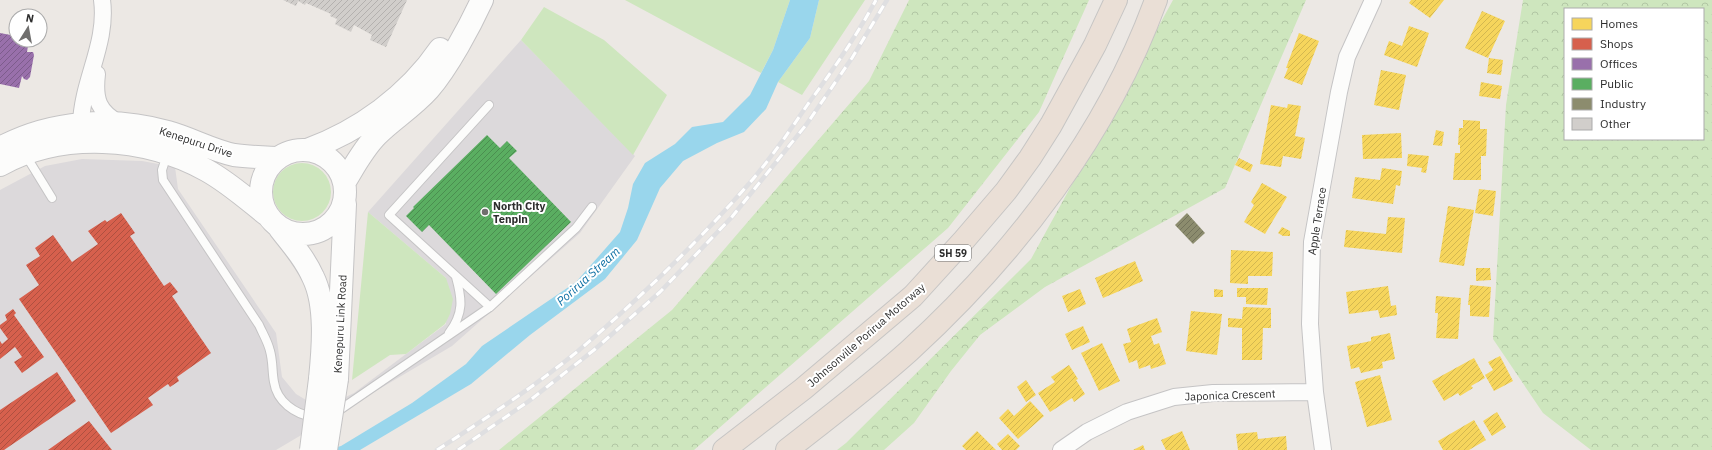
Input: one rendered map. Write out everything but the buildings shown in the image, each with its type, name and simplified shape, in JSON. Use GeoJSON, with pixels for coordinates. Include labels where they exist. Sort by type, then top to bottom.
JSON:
{"type":"FeatureCollection","features":[{"type":"Feature","properties":{"kind":"highway","name":"Johnsonville Porirua Motorway"},"geometry":{"type":"LineString","coordinates":[[724,450],[803,389],[907,301],[964,240],[1006,191],[1043,138],[1095,45],[1116,0]]}},
{"type":"Feature","properties":{"kind":"highway"},"geometry":{"type":"LineString","coordinates":[[787,450],[909,351],[958,303],[1018,236],[1051,194],[1104,113],[1131,61],[1156,0]]}},
{"type":"Feature","properties":{"kind":"main road"},"geometry":{"type":"LineString","coordinates":[[470,0],[430,63],[407,88],[364,121],[320,145],[307,150],[290,152],[276,158],[266,172],[261,185],[260,196],[262,206],[273,222],[296,234],[306,234],[320,231],[332,223],[341,210],[345,190],[362,153],[375,137],[420,99],[436,80],[476,14],[482,0]]}},
{"type":"Feature","properties":{"kind":"main road"},"geometry":{"type":"LineString","coordinates":[[82,124],[82,130],[85,133],[118,134],[160,151]]}},
{"type":"Feature","properties":{"kind":"main road","name":"Kenepuru Drive"},"geometry":{"type":"LineString","coordinates":[[0,165],[14,147],[45,130],[82,124],[124,125],[168,132],[233,154],[276,158]]}},
{"type":"Feature","properties":{"kind":"main road","name":"Kenepuru Drive"},"geometry":{"type":"LineString","coordinates":[[14,147],[96,142],[126,144],[160,151],[193,163],[220,178],[273,222]]}},
{"type":"Feature","properties":{"kind":"main road"},"geometry":{"type":"LineString","coordinates":[[307,150],[320,154],[331,161],[340,171],[345,190]]}},
{"type":"Feature","properties":{"kind":"main road","name":"Kenepuru Link Road"},"geometry":{"type":"LineString","coordinates":[[326,450],[329,379],[345,190]]}},
{"type":"Feature","properties":{"kind":"main road","name":"Kenepuru Link Road"},"geometry":{"type":"LineString","coordinates":[[273,222],[307,266],[314,278],[321,308],[322,349],[329,379],[311,450]]}},
{"type":"Feature","properties":{"kind":"street"},"geometry":{"type":"LineString","coordinates":[[82,124],[82,107],[86,88],[98,51],[103,24],[102,0]]}},
{"type":"Feature","properties":{"kind":"street","name":"Apple Terrace"},"geometry":{"type":"LineString","coordinates":[[1323,450],[1315,392],[1310,324],[1312,242],[1339,92],[1347,57],[1373,0]]}},
{"type":"Feature","properties":{"kind":"street"},"geometry":{"type":"LineString","coordinates":[[98,51],[96,97],[102,110],[114,120],[124,125]]}},
{"type":"Feature","properties":{"kind":"street","name":"Japonica Crescent"},"geometry":{"type":"LineString","coordinates":[[1061,450],[1087,432],[1127,412],[1174,397],[1213,393],[1315,392]]}},
{"type":"Feature","properties":{"kind":"lane"},"geometry":{"type":"LineString","coordinates":[[489,105],[389,216],[490,307]]}},
{"type":"Feature","properties":{"kind":"lane"},"geometry":{"type":"LineString","coordinates":[[14,147],[52,198]]}},
{"type":"Feature","properties":{"kind":"lane"},"geometry":{"type":"LineString","coordinates":[[160,151],[163,180],[259,326],[270,351],[274,385],[280,398],[290,408],[302,415],[314,417],[328,415],[341,409],[490,307],[576,228],[592,207]]}},
{"type":"Feature","properties":{"kind":"lane"},"geometry":{"type":"LineString","coordinates":[[445,339],[455,325],[462,301],[456,277]]}},
{"type":"Feature","properties":{"kind":"shaded area"},"geometry":{"type":"Polygon","coordinates":[[[521,40],[635,156],[580,233],[452,346],[276,450],[0,450],[0,190],[45,166],[82,159],[142,161],[175,167],[178,189],[276,333],[282,377],[296,394],[311,403],[329,405],[354,393],[446,324],[446,278],[368,212],[521,40]]]}},
{"type":"Feature","properties":{"kind":"green space"},"geometry":{"type":"Polygon","coordinates":[[[625,0],[790,0],[773,50],[761,73],[625,0]]]}},
{"type":"Feature","properties":{"kind":"green space"},"geometry":{"type":"Polygon","coordinates":[[[819,0],[865,0],[802,95],[778,82],[810,38],[819,0]]]}},
{"type":"Feature","properties":{"kind":"green space"},"geometry":{"type":"Polygon","coordinates":[[[909,0],[1089,0],[1039,112],[948,228],[694,450],[499,450],[672,310],[869,81],[909,0]]]}},
{"type":"Feature","properties":{"kind":"green space"},"geometry":{"type":"Polygon","coordinates":[[[1173,0],[1306,0],[1225,188],[1045,287],[980,335],[951,371],[914,423],[884,450],[837,450],[846,443],[1031,259],[1173,0]]]}},
{"type":"Feature","properties":{"kind":"green space"},"geometry":{"type":"Polygon","coordinates":[[[1523,0],[1712,0],[1712,450],[1591,450],[1543,413],[1493,339],[1506,105],[1523,0]]]}},
{"type":"Feature","properties":{"kind":"green space"},"geometry":{"type":"Polygon","coordinates":[[[544,7],[604,40],[667,95],[633,155],[521,40],[544,7]]]}},
{"type":"Feature","properties":{"kind":"green space"},"geometry":{"type":"Polygon","coordinates":[[[296,163],[308,163],[323,171],[331,186],[331,198],[323,213],[308,221],[296,221],[281,213],[273,198],[273,186],[281,171],[296,163]]]}},
{"type":"Feature","properties":{"kind":"green space"},"geometry":{"type":"Polygon","coordinates":[[[368,212],[446,278],[453,299],[450,314],[445,324],[406,354],[390,355],[352,380],[368,212]]]}},
{"type":"Feature","properties":{"kind":"water","name":"Porirua Stream"},"geometry":{"type":"Polygon","coordinates":[[[790,0],[819,0],[810,38],[778,82],[766,109],[744,132],[717,143],[683,161],[660,188],[637,240],[605,279],[530,335],[471,384],[360,450],[327,450],[341,446],[412,403],[466,364],[482,346],[576,282],[620,232],[628,208],[633,184],[645,163],[675,144],[692,127],[723,122],[750,95],[773,50],[790,0]]]}},
{"type":"Feature","properties":{"kind":"railway"},"geometry":{"type":"LineString","coordinates":[[437,450],[527,390],[578,351],[644,292],[686,251],[747,186],[771,156],[844,53],[876,0]]}},
{"type":"Feature","properties":{"kind":"railway"},"geometry":{"type":"LineString","coordinates":[[458,450],[529,401],[594,350],[660,292],[731,218],[806,125],[852,58],[887,0]]}},
{"type":"Feature","properties":{"kind":"place","name":"North City Tenpin"},"geometry":{"type":"Point","coordinates":[485,212]}}]}
